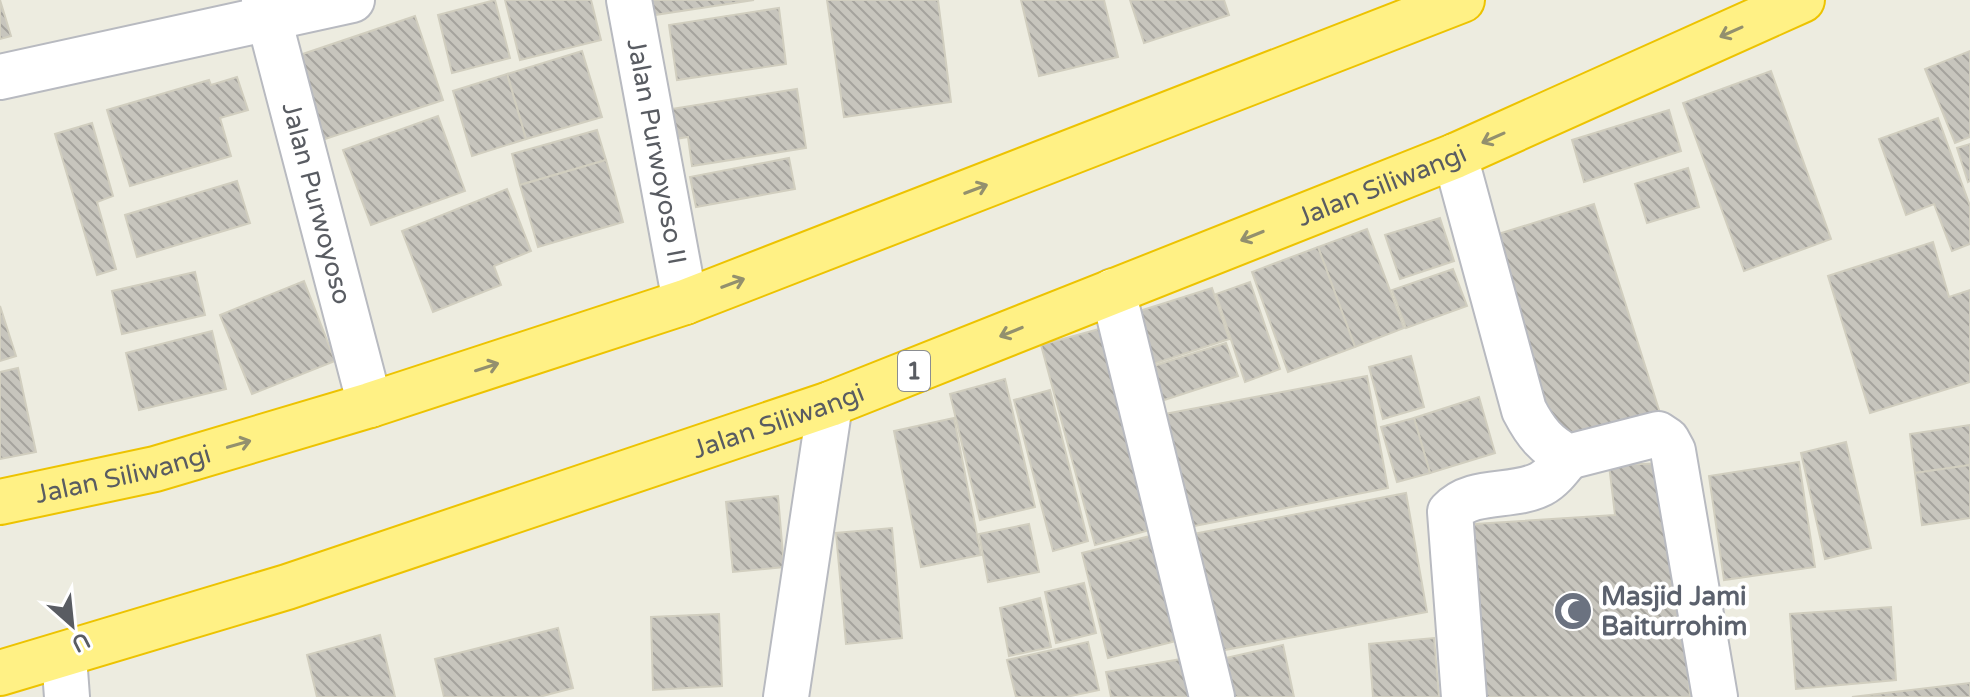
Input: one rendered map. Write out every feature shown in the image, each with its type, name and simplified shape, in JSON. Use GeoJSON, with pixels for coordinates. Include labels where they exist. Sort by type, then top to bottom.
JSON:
{"type":"FeatureCollection","features":[{"type":"Feature","properties":{"kind":"highway","name":"Jalan Siliwangi"},"geometry":{"type":"LineString","coordinates":[[0,502],[155,469],[370,405],[685,302],[1462,0]]}},
{"type":"Feature","properties":{"kind":"highway","name":"Jalan Siliwangi"},"geometry":{"type":"LineString","coordinates":[[0,673],[66,677],[302,582],[830,404],[1455,156],[1802,0]]}},
{"type":"Feature","properties":{"kind":"street"},"geometry":{"type":"LineString","coordinates":[[0,77],[266,9],[352,0]]}},
{"type":"Feature","properties":{"kind":"street","name":"Jalan Purwoyoso II"},"geometry":{"type":"LineString","coordinates":[[629,0],[685,302]]}},
{"type":"Feature","properties":{"kind":"street","name":"Jalan Purwoyoso"},"geometry":{"type":"LineString","coordinates":[[266,9],[370,405]]}},
{"type":"Feature","properties":{"kind":"street"},"geometry":{"type":"LineString","coordinates":[[1455,156],[1524,410],[1536,433],[1549,446],[1568,457]]}},
{"type":"Feature","properties":{"kind":"street"},"geometry":{"type":"LineString","coordinates":[[1113,291],[1212,697]]}},
{"type":"Feature","properties":{"kind":"street"},"geometry":{"type":"LineString","coordinates":[[786,697],[830,404]]}},
{"type":"Feature","properties":{"kind":"street"},"geometry":{"type":"LineString","coordinates":[[1464,697],[1450,512],[1467,499],[1518,492],[1541,484],[1568,457],[1658,434],[1667,440],[1673,451],[1715,697]]}},
{"type":"Feature","properties":{"kind":"building"},"geometry":{"type":"Polygon","coordinates":[[[0,0],[11,36],[0,39],[0,0]]]}},
{"type":"Feature","properties":{"kind":"building"},"geometry":{"type":"Polygon","coordinates":[[[495,0],[510,58],[452,73],[438,15],[495,0]]]}},
{"type":"Feature","properties":{"kind":"building"},"geometry":{"type":"Polygon","coordinates":[[[505,0],[591,0],[601,40],[520,60],[505,0]]]}},
{"type":"Feature","properties":{"kind":"building"},"geometry":{"type":"Polygon","coordinates":[[[645,0],[754,0],[648,16],[645,0]]]}},
{"type":"Feature","properties":{"kind":"building"},"geometry":{"type":"Polygon","coordinates":[[[827,0],[938,0],[951,102],[844,117],[827,0]]]}},
{"type":"Feature","properties":{"kind":"building"},"geometry":{"type":"Polygon","coordinates":[[[1021,0],[1104,0],[1118,57],[1039,76],[1021,0]]]}},
{"type":"Feature","properties":{"kind":"building"},"geometry":{"type":"Polygon","coordinates":[[[1130,0],[1224,0],[1229,15],[1144,43],[1130,0]]]}},
{"type":"Feature","properties":{"kind":"building"},"geometry":{"type":"Polygon","coordinates":[[[779,8],[786,64],[677,80],[669,25],[779,8]]]}},
{"type":"Feature","properties":{"kind":"building"},"geometry":{"type":"Polygon","coordinates":[[[415,16],[443,100],[316,142],[288,59],[415,16]]]}},
{"type":"Feature","properties":{"kind":"building"},"geometry":{"type":"Polygon","coordinates":[[[582,51],[602,117],[526,139],[507,74],[582,51]]]}},
{"type":"Feature","properties":{"kind":"building"},"geometry":{"type":"Polygon","coordinates":[[[1970,51],[1970,137],[1955,143],[1925,69],[1970,51]]]}},
{"type":"Feature","properties":{"kind":"building"},"geometry":{"type":"Polygon","coordinates":[[[1771,71],[1831,239],[1744,271],[1683,103],[1771,71]]]}},
{"type":"Feature","properties":{"kind":"building"},"geometry":{"type":"Polygon","coordinates":[[[507,74],[526,139],[472,156],[453,91],[507,74]]]}},
{"type":"Feature","properties":{"kind":"building"},"geometry":{"type":"Polygon","coordinates":[[[237,77],[248,110],[220,118],[231,156],[130,186],[107,110],[209,80],[211,85],[237,77]]]}},
{"type":"Feature","properties":{"kind":"building"},"geometry":{"type":"Polygon","coordinates":[[[797,89],[806,148],[692,166],[688,137],[669,140],[665,110],[797,89]]]}},
{"type":"Feature","properties":{"kind":"building"},"geometry":{"type":"Polygon","coordinates":[[[1669,110],[1681,151],[1584,182],[1572,140],[1669,110]]]}},
{"type":"Feature","properties":{"kind":"building"},"geometry":{"type":"Polygon","coordinates":[[[438,116],[465,191],[371,225],[343,150],[438,116]]]}},
{"type":"Feature","properties":{"kind":"building"},"geometry":{"type":"Polygon","coordinates":[[[1938,118],[1970,206],[1970,244],[1952,251],[1934,204],[1906,215],[1879,139],[1938,118]]]}},
{"type":"Feature","properties":{"kind":"building"},"geometry":{"type":"Polygon","coordinates":[[[92,123],[113,196],[97,202],[116,269],[97,275],[55,134],[92,123]]]}},
{"type":"Feature","properties":{"kind":"building"},"geometry":{"type":"Polygon","coordinates":[[[597,130],[606,160],[520,185],[512,154],[597,130]]]}},
{"type":"Feature","properties":{"kind":"building"},"geometry":{"type":"Polygon","coordinates":[[[1970,144],[1970,181],[1968,182],[1957,148],[1970,144]]]}},
{"type":"Feature","properties":{"kind":"building"},"geometry":{"type":"Polygon","coordinates":[[[789,158],[795,189],[696,207],[690,177],[789,158]]]}},
{"type":"Feature","properties":{"kind":"building"},"geometry":{"type":"Polygon","coordinates":[[[606,160],[623,222],[538,247],[520,185],[606,160]]]}},
{"type":"Feature","properties":{"kind":"building"},"geometry":{"type":"Polygon","coordinates":[[[1688,168],[1699,207],[1647,223],[1635,184],[1688,168]]]}},
{"type":"Feature","properties":{"kind":"building"},"geometry":{"type":"Polygon","coordinates":[[[237,181],[250,223],[137,257],[125,215],[237,181]]]}},
{"type":"Feature","properties":{"kind":"building"},"geometry":{"type":"Polygon","coordinates":[[[507,189],[531,251],[494,266],[501,285],[433,312],[402,231],[507,189]]]}},
{"type":"Feature","properties":{"kind":"building"},"geometry":{"type":"Polygon","coordinates":[[[1594,204],[1660,413],[1557,445],[1492,236],[1594,204]]]}},
{"type":"Feature","properties":{"kind":"building"},"geometry":{"type":"Polygon","coordinates":[[[1440,218],[1454,261],[1400,279],[1385,235],[1440,218]]]}},
{"type":"Feature","properties":{"kind":"building"},"geometry":{"type":"Polygon","coordinates":[[[1367,229],[1404,328],[1355,347],[1318,247],[1367,229]]]}},
{"type":"Feature","properties":{"kind":"building"},"geometry":{"type":"Polygon","coordinates":[[[1933,242],[1949,297],[1970,290],[1970,382],[1870,413],[1828,276],[1933,242]]]}},
{"type":"Feature","properties":{"kind":"building"},"geometry":{"type":"Polygon","coordinates":[[[1318,247],[1355,347],[1288,372],[1252,272],[1318,247]]]}},
{"type":"Feature","properties":{"kind":"building"},"geometry":{"type":"Polygon","coordinates":[[[1453,269],[1467,306],[1406,328],[1392,290],[1453,269]]]}},
{"type":"Feature","properties":{"kind":"building"},"geometry":{"type":"Polygon","coordinates":[[[195,272],[205,315],[122,334],[112,291],[195,272]]]}},
{"type":"Feature","properties":{"kind":"building"},"geometry":{"type":"Polygon","coordinates":[[[304,281],[335,361],[252,394],[220,315],[304,281]]]}},
{"type":"Feature","properties":{"kind":"building"},"geometry":{"type":"Polygon","coordinates":[[[1250,282],[1280,369],[1245,382],[1216,294],[1250,282]]]}},
{"type":"Feature","properties":{"kind":"building"},"geometry":{"type":"Polygon","coordinates":[[[1212,288],[1229,339],[1144,367],[1127,315],[1212,288]]]}},
{"type":"Feature","properties":{"kind":"building"},"geometry":{"type":"Polygon","coordinates":[[[0,306],[16,356],[0,361],[0,306]]]}},
{"type":"Feature","properties":{"kind":"building"},"geometry":{"type":"Polygon","coordinates":[[[1099,329],[1153,529],[1095,545],[1041,345],[1099,329]]]}},
{"type":"Feature","properties":{"kind":"building"},"geometry":{"type":"Polygon","coordinates":[[[212,331],[226,389],[139,410],[126,353],[212,331]]]}},
{"type":"Feature","properties":{"kind":"building"},"geometry":{"type":"Polygon","coordinates":[[[1226,343],[1238,376],[1152,404],[1141,370],[1226,343]]]}},
{"type":"Feature","properties":{"kind":"building"},"geometry":{"type":"Polygon","coordinates":[[[1411,356],[1424,407],[1383,419],[1369,367],[1411,356]]]}},
{"type":"Feature","properties":{"kind":"building"},"geometry":{"type":"Polygon","coordinates":[[[18,368],[36,452],[0,459],[0,372],[18,368]]]}},
{"type":"Feature","properties":{"kind":"building"},"geometry":{"type":"Polygon","coordinates":[[[1367,376],[1388,488],[1179,529],[1159,415],[1367,376]]]}},
{"type":"Feature","properties":{"kind":"building"},"geometry":{"type":"Polygon","coordinates":[[[1005,379],[1035,507],[980,520],[950,394],[1005,379]]]}},
{"type":"Feature","properties":{"kind":"building"},"geometry":{"type":"Polygon","coordinates":[[[1050,390],[1088,541],[1053,551],[1014,400],[1050,390]]]}},
{"type":"Feature","properties":{"kind":"building"},"geometry":{"type":"Polygon","coordinates":[[[1479,397],[1495,453],[1430,473],[1414,418],[1479,397]]]}},
{"type":"Feature","properties":{"kind":"building"},"geometry":{"type":"Polygon","coordinates":[[[954,418],[981,555],[921,567],[894,431],[954,418]]]}},
{"type":"Feature","properties":{"kind":"building"},"geometry":{"type":"Polygon","coordinates":[[[1414,418],[1430,473],[1397,482],[1381,427],[1414,418]]]}},
{"type":"Feature","properties":{"kind":"building"},"geometry":{"type":"Polygon","coordinates":[[[1970,425],[1970,465],[1915,473],[1910,434],[1970,425]]]}},
{"type":"Feature","properties":{"kind":"building"},"geometry":{"type":"Polygon","coordinates":[[[1846,442],[1871,548],[1825,559],[1801,453],[1846,442]]]}},
{"type":"Feature","properties":{"kind":"building"},"geometry":{"type":"Polygon","coordinates":[[[1799,462],[1815,567],[1724,580],[1709,476],[1799,462]]]}},
{"type":"Feature","properties":{"kind":"building","name":"Masjid Jami Baiturrohim"},"geometry":{"type":"Polygon","coordinates":[[[1670,463],[1690,697],[1469,697],[1459,525],[1615,515],[1609,465],[1670,463]]]}},
{"type":"Feature","properties":{"kind":"building"},"geometry":{"type":"Polygon","coordinates":[[[1970,465],[1970,518],[1922,525],[1915,473],[1970,465]]]}},
{"type":"Feature","properties":{"kind":"building"},"geometry":{"type":"Polygon","coordinates":[[[1406,493],[1427,612],[1214,652],[1193,534],[1406,493]]]}},
{"type":"Feature","properties":{"kind":"building"},"geometry":{"type":"Polygon","coordinates":[[[778,496],[784,567],[733,572],[726,502],[778,496]]]}},
{"type":"Feature","properties":{"kind":"building"},"geometry":{"type":"Polygon","coordinates":[[[1029,524],[1039,572],[988,582],[979,534],[1029,524]]]}},
{"type":"Feature","properties":{"kind":"building"},"geometry":{"type":"Polygon","coordinates":[[[892,528],[902,638],[846,644],[836,533],[892,528]]]}},
{"type":"Feature","properties":{"kind":"building"},"geometry":{"type":"Polygon","coordinates":[[[1154,535],[1180,640],[1108,658],[1082,553],[1154,535]]]}},
{"type":"Feature","properties":{"kind":"building"},"geometry":{"type":"Polygon","coordinates":[[[1084,583],[1096,633],[1056,643],[1045,592],[1084,583]]]}},
{"type":"Feature","properties":{"kind":"building"},"geometry":{"type":"Polygon","coordinates":[[[1040,598],[1051,647],[1009,656],[1000,608],[1040,598]]]}},
{"type":"Feature","properties":{"kind":"building"},"geometry":{"type":"Polygon","coordinates":[[[1891,607],[1896,680],[1796,689],[1790,614],[1891,607]]]}},
{"type":"Feature","properties":{"kind":"building"},"geometry":{"type":"Polygon","coordinates":[[[719,614],[722,686],[653,690],[651,617],[719,614]]]}},
{"type":"Feature","properties":{"kind":"building"},"geometry":{"type":"Polygon","coordinates":[[[558,628],[573,688],[539,697],[444,697],[435,659],[558,628]]]}},
{"type":"Feature","properties":{"kind":"building"},"geometry":{"type":"Polygon","coordinates":[[[380,635],[395,697],[317,697],[307,655],[380,635]]]}},
{"type":"Feature","properties":{"kind":"building"},"geometry":{"type":"Polygon","coordinates":[[[1434,638],[1439,697],[1373,697],[1369,644],[1434,638]]]}},
{"type":"Feature","properties":{"kind":"building"},"geometry":{"type":"Polygon","coordinates":[[[1088,642],[1099,690],[1066,697],[1016,697],[1007,660],[1088,642]]]}},
{"type":"Feature","properties":{"kind":"building"},"geometry":{"type":"Polygon","coordinates":[[[1283,645],[1294,697],[1225,697],[1217,660],[1283,645]]]}},
{"type":"Feature","properties":{"kind":"building"},"geometry":{"type":"Polygon","coordinates":[[[1187,658],[1194,697],[1111,697],[1106,672],[1187,658]]]}},
{"type":"Feature","properties":{"kind":"building"},"geometry":{"type":"Polygon","coordinates":[[[1970,683],[1970,697],[1852,697],[1970,683]]]}},
{"type":"Feature","properties":{"kind":"place","name":"Masjid Jami Baiturrohim"},"geometry":{"type":"Point","coordinates":[1573,611]}}]}
